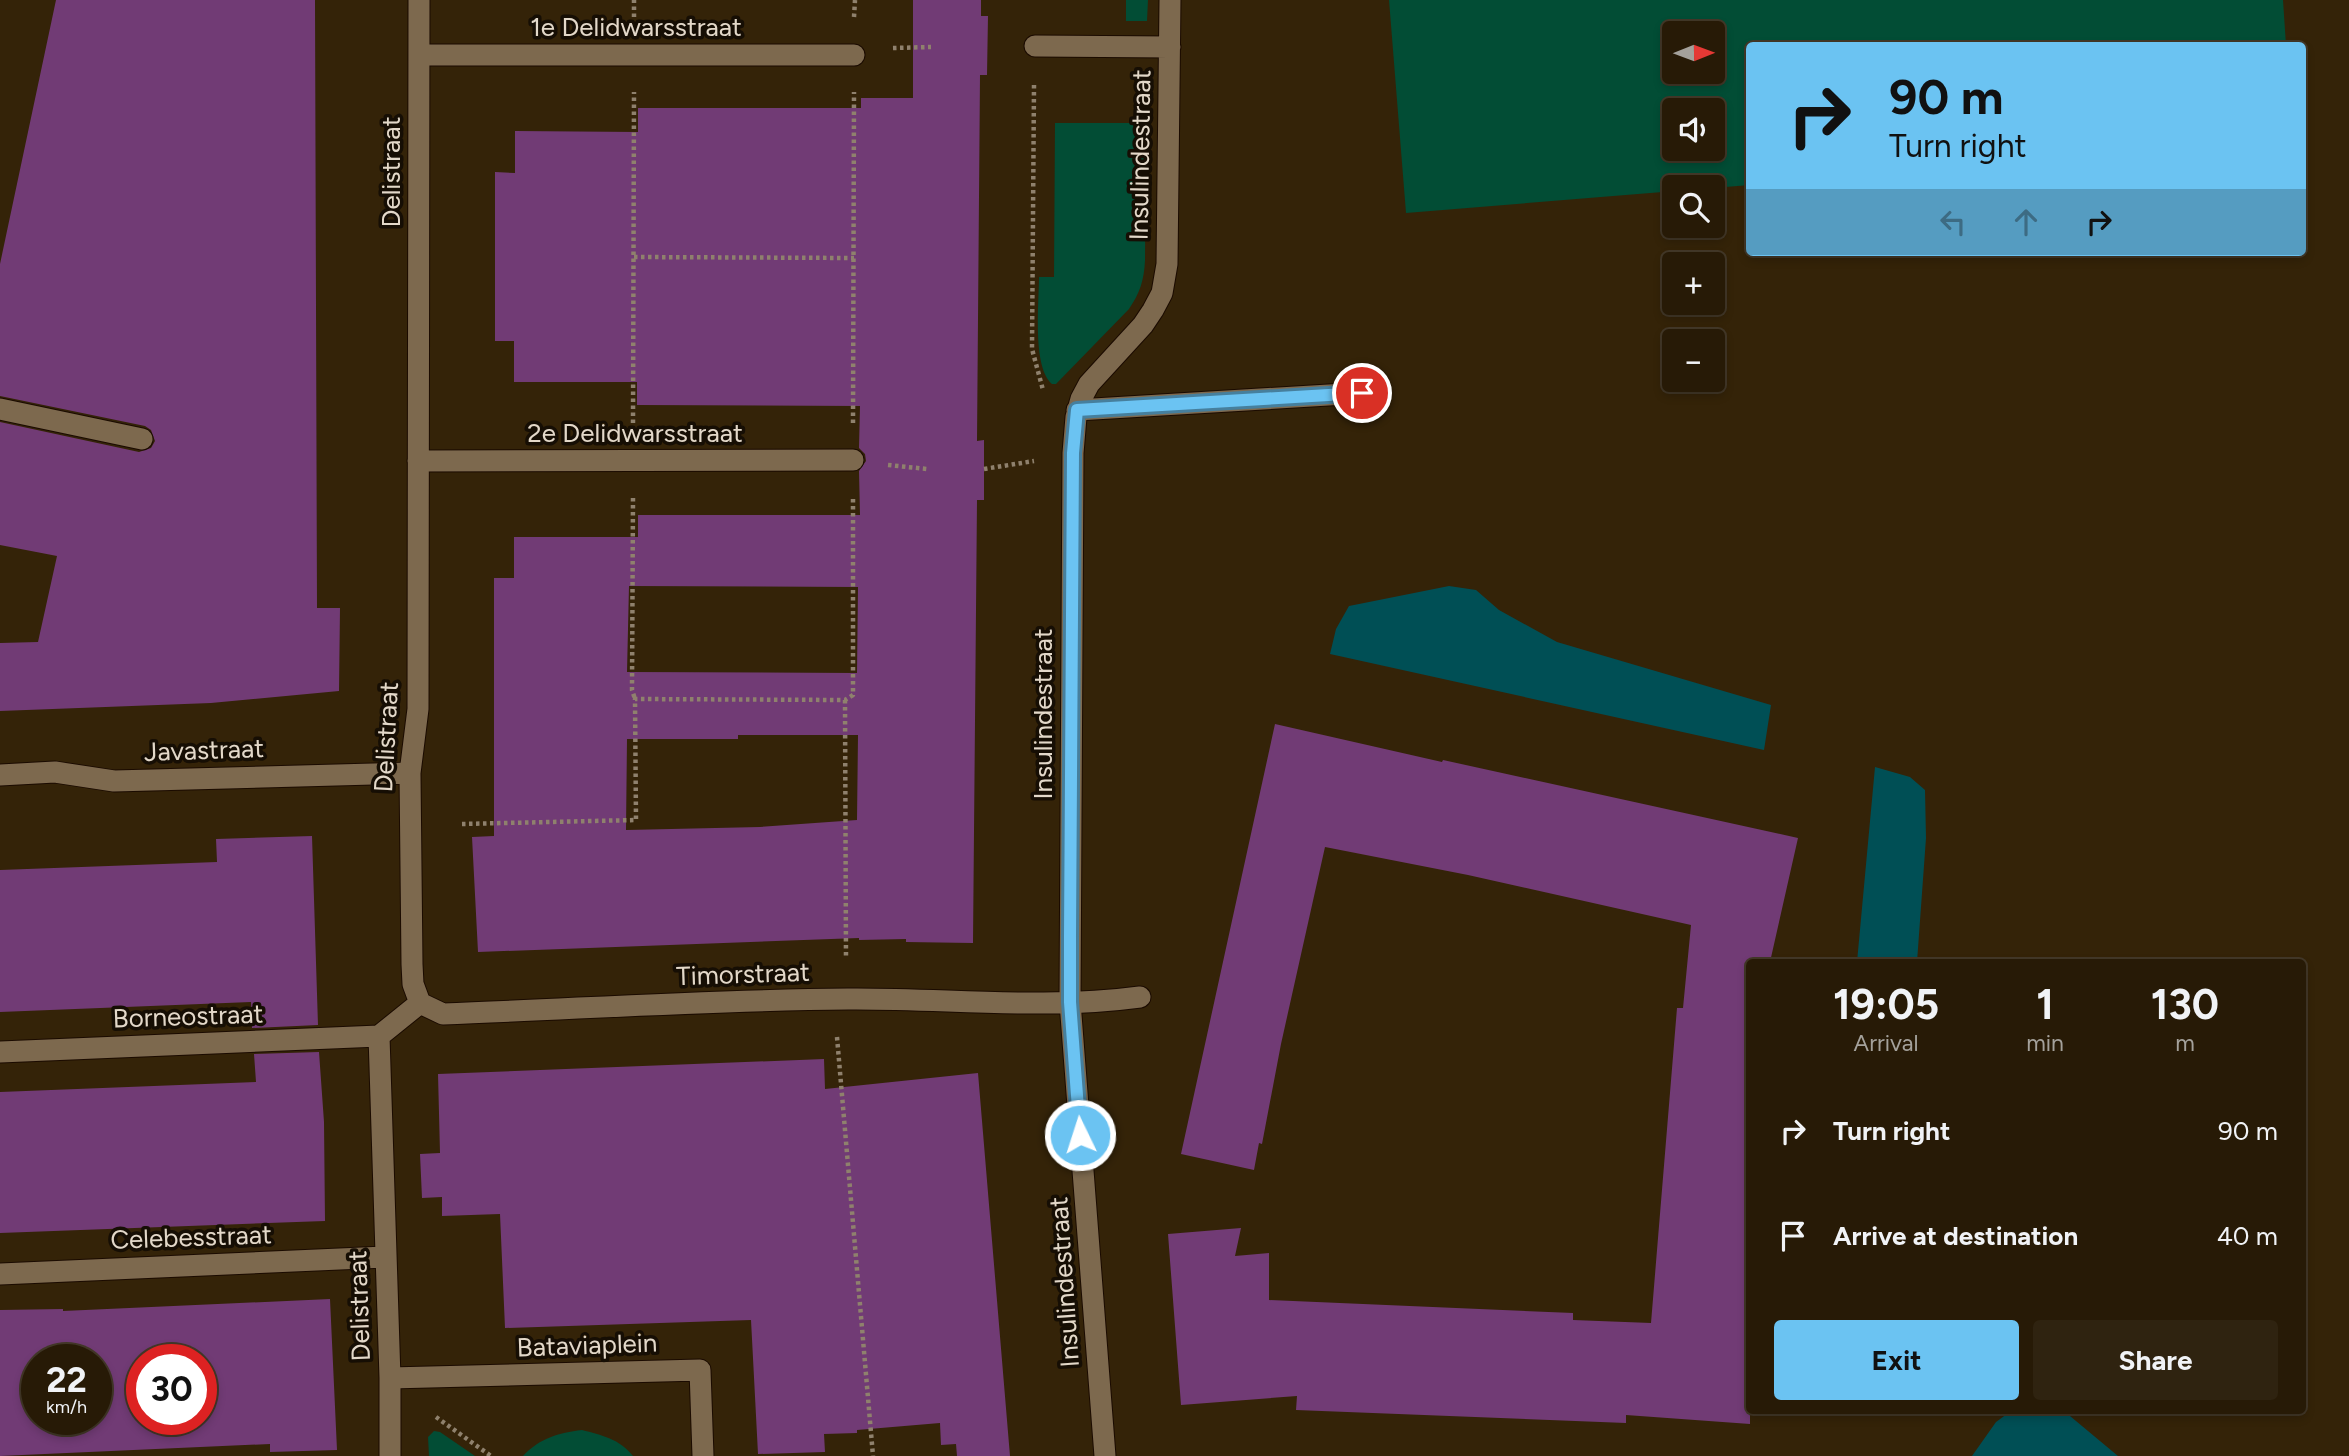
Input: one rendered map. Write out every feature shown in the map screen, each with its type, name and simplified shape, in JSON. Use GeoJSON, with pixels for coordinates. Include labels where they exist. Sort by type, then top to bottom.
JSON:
{"type":"FeatureCollection","features":[{"type":"Feature","properties":{"kind":"street","name":"Delistraat"},"geometry":{"type":"LineString","coordinates":[[419,0],[418,709],[410,774],[412,964],[413,984],[420,1003]]}},
{"type":"Feature","properties":{"kind":"street","name":"Insulindestraat"},"geometry":{"type":"LineString","coordinates":[[1105,1456],[1070,1002],[1073,453],[1077,410],[1089,384],[1143,325],[1162,293],[1167,264],[1170,0]]}},
{"type":"Feature","properties":{"kind":"street"},"geometry":{"type":"LineString","coordinates":[[1035,46],[1170,47]]}},
{"type":"Feature","properties":{"kind":"street","name":"1e Delidwarsstraat"},"geometry":{"type":"LineString","coordinates":[[419,55],[854,55]]}},
{"type":"Feature","properties":{"kind":"street"},"geometry":{"type":"LineString","coordinates":[[1077,410],[1362,393]]}},
{"type":"Feature","properties":{"kind":"street"},"geometry":{"type":"LineString","coordinates":[[0,409],[142,439]]}},
{"type":"Feature","properties":{"kind":"street","name":"2e Delidwarsstraat"},"geometry":{"type":"LineString","coordinates":[[418,461],[853,460]]}},
{"type":"Feature","properties":{"kind":"street","name":"Javastraat"},"geometry":{"type":"LineString","coordinates":[[0,775],[55,772],[114,781],[410,774]]}},
{"type":"Feature","properties":{"kind":"street","name":"Timorstraat"},"geometry":{"type":"LineString","coordinates":[[420,1003],[443,1014],[845,999],[1070,1002],[1140,997]]}},
{"type":"Feature","properties":{"kind":"street"},"geometry":{"type":"LineString","coordinates":[[379,1036],[420,1003]]}},
{"type":"Feature","properties":{"kind":"street","name":"Delistraat"},"geometry":{"type":"LineString","coordinates":[[379,1036],[390,1456]]}},
{"type":"Feature","properties":{"kind":"street","name":"Borneostraat"},"geometry":{"type":"LineString","coordinates":[[0,1052],[379,1036]]}},
{"type":"Feature","properties":{"kind":"street","name":"Celebesstraat"},"geometry":{"type":"LineString","coordinates":[[0,1274],[385,1257]]}},
{"type":"Feature","properties":{"kind":"street","name":"Bataviaplein"},"geometry":{"type":"LineString","coordinates":[[390,1378],[699,1370],[703,1456]]}},
{"type":"Feature","properties":{"kind":"path"},"geometry":{"type":"LineString","coordinates":[[462,824],[636,820],[635,699],[632,690],[634,0]]}},
{"type":"Feature","properties":{"kind":"path"},"geometry":{"type":"LineString","coordinates":[[635,699],[845,699],[853,695],[855,0]]}},
{"type":"Feature","properties":{"kind":"path"},"geometry":{"type":"LineString","coordinates":[[984,469],[1073,453],[1048,410],[1032,349],[1035,46]]}},
{"type":"Feature","properties":{"kind":"path"},"geometry":{"type":"LineString","coordinates":[[634,257],[854,258]]}},
{"type":"Feature","properties":{"kind":"path"},"geometry":{"type":"LineString","coordinates":[[845,699],[846,960]]}},
{"type":"Feature","properties":{"kind":"path"},"geometry":{"type":"LineString","coordinates":[[837,1036],[873,1456]]}},
{"type":"Feature","properties":{"kind":"green space"},"geometry":{"type":"Polygon","coordinates":[[[1126,0],[1148,0],[1147,21],[1126,21],[1126,0]]]}},
{"type":"Feature","properties":{"kind":"green space"},"geometry":{"type":"Polygon","coordinates":[[[1389,0],[2283,0],[2286,42],[1746,42],[1746,185],[1725,187],[1725,175],[1662,175],[1662,192],[1406,213],[1389,0]]]}},
{"type":"Feature","properties":{"kind":"green space"},"geometry":{"type":"Polygon","coordinates":[[[1055,123],[1146,123],[1145,261],[1141,286],[1129,309],[1056,384],[1052,384],[1046,376],[1039,350],[1038,318],[1039,277],[1054,277],[1055,123]]]}},
{"type":"Feature","properties":{"kind":"green space"},"geometry":{"type":"Polygon","coordinates":[[[582,1430],[616,1442],[633,1456],[523,1456],[550,1437],[582,1430]]]}},
{"type":"Feature","properties":{"kind":"green space"},"geometry":{"type":"Polygon","coordinates":[[[434,1431],[440,1432],[475,1456],[429,1456],[428,1437],[434,1431]]]}},
{"type":"Feature","properties":{"kind":"water"},"geometry":{"type":"Polygon","coordinates":[[[1449,586],[1476,590],[1499,610],[1557,642],[1771,705],[1764,750],[1330,654],[1336,629],[1349,606],[1449,586]]]}},
{"type":"Feature","properties":{"kind":"water"},"geometry":{"type":"Polygon","coordinates":[[[1875,767],[1910,777],[1925,790],[1926,838],[1917,959],[1857,959],[1875,767]]]}},
{"type":"Feature","properties":{"kind":"water"},"geometry":{"type":"Polygon","coordinates":[[[2007,1414],[2068,1414],[2118,1456],[1972,1456],[1996,1422],[2007,1414]]]}},
{"type":"Feature","properties":{"kind":"building"},"geometry":{"type":"Polygon","coordinates":[[[56,0],[315,0],[317,608],[340,608],[339,691],[211,703],[0,711],[0,643],[38,642],[57,556],[0,545],[0,422],[139,452],[151,448],[155,441],[151,430],[145,426],[0,396],[0,264],[56,0]]]}},
{"type":"Feature","properties":{"kind":"building"},"geometry":{"type":"Polygon","coordinates":[[[913,0],[981,0],[981,16],[988,16],[987,75],[980,75],[977,441],[984,440],[984,500],[977,500],[973,943],[859,938],[478,952],[472,837],[494,836],[494,578],[514,578],[514,537],[638,537],[638,515],[860,515],[859,471],[866,461],[865,454],[859,448],[860,406],[637,405],[637,382],[514,382],[514,341],[495,341],[495,172],[515,173],[515,131],[638,132],[638,108],[861,108],[861,98],[913,98],[913,0]],[[629,586],[627,672],[857,673],[858,587],[629,586]],[[738,735],[738,739],[627,739],[626,830],[760,827],[857,820],[858,735],[738,735]]]}},
{"type":"Feature","properties":{"kind":"building"},"geometry":{"type":"Polygon","coordinates":[[[1275,724],[1798,838],[1771,959],[1746,959],[1746,1414],[1750,1414],[1750,1424],[1626,1415],[1626,1423],[1296,1410],[1297,1396],[1181,1405],[1168,1234],[1241,1228],[1235,1256],[1269,1253],[1269,1300],[1573,1313],[1573,1320],[1651,1323],[1677,1008],[1683,1008],[1691,925],[1468,875],[1325,847],[1281,1044],[1262,1144],[1259,1143],[1254,1170],[1181,1154],[1275,724]]]}},
{"type":"Feature","properties":{"kind":"building"},"geometry":{"type":"Polygon","coordinates":[[[312,836],[318,1025],[252,1028],[251,1002],[0,1012],[0,870],[217,862],[216,839],[312,836]]]}},
{"type":"Feature","properties":{"kind":"building"},"geometry":{"type":"Polygon","coordinates":[[[319,1052],[324,1122],[325,1221],[0,1233],[0,1092],[256,1082],[254,1054],[319,1052]]]}},
{"type":"Feature","properties":{"kind":"building"},"geometry":{"type":"Polygon","coordinates":[[[824,1059],[825,1089],[978,1073],[1010,1456],[957,1456],[956,1444],[941,1445],[940,1423],[857,1430],[857,1433],[824,1434],[825,1452],[758,1454],[751,1320],[505,1328],[500,1214],[442,1216],[442,1197],[422,1198],[420,1154],[440,1153],[438,1074],[824,1059]]]}},
{"type":"Feature","properties":{"kind":"building"},"geometry":{"type":"Polygon","coordinates":[[[330,1299],[337,1450],[270,1452],[270,1444],[0,1456],[0,1310],[330,1299]]]}},
{"type":"Feature","properties":{"kind":"route"},"geometry":{"type":"LineString","coordinates":[[1080,1135],[1070,1002],[1073,453],[1077,410],[1362,393]]}}]}
